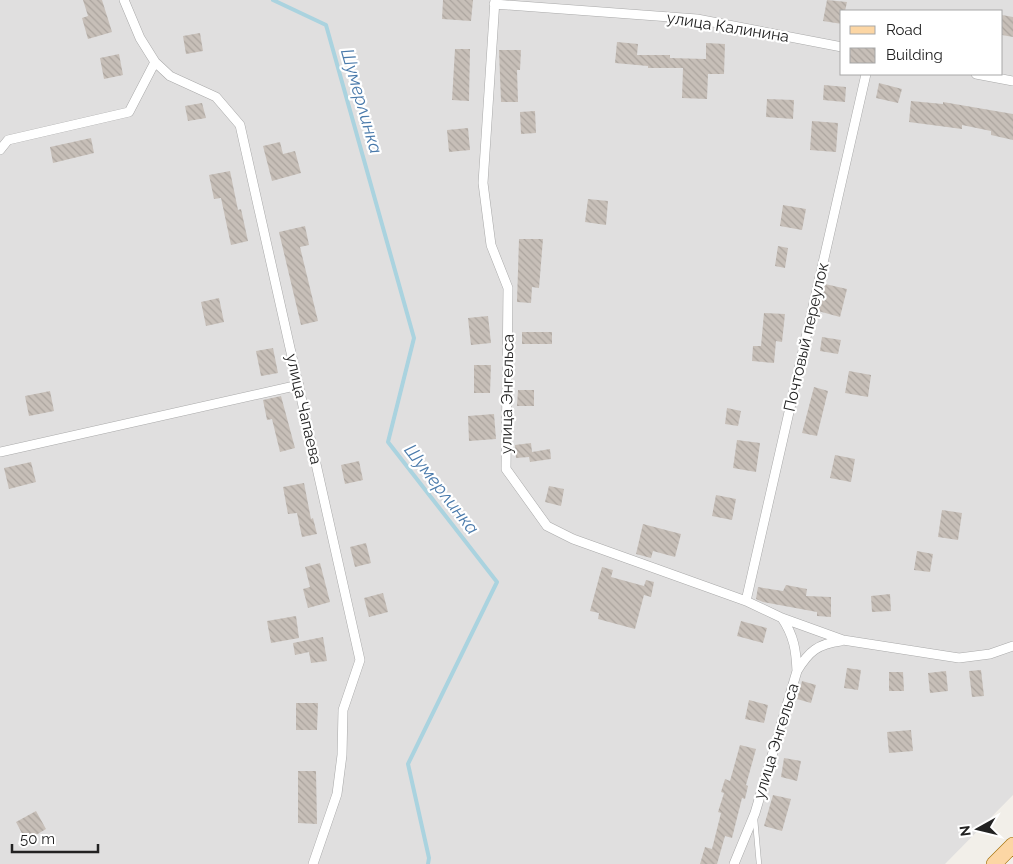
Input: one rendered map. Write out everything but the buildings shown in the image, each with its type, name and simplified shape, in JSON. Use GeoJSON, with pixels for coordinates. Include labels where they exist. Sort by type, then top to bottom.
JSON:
{"type":"FeatureCollection","features":[{"type":"Feature","properties":{"kind":"main road"},"geometry":{"type":"LineString","coordinates":[[994,864],[1013,845]]}},
{"type":"Feature","properties":{"kind":"street","name":"улица Чапаева"},"geometry":{"type":"LineString","coordinates":[[124,0],[140,38],[155,62],[170,76],[216,97],[240,125],[360,660],[343,710],[342,755],[336,794],[313,864]]}},
{"type":"Feature","properties":{"kind":"street","name":"улица Калинина"},"geometry":{"type":"LineString","coordinates":[[494,2],[697,19],[840,47]]}},
{"type":"Feature","properties":{"kind":"street","name":"улица Энгельса"},"geometry":{"type":"LineString","coordinates":[[494,2],[483,183],[491,245],[508,288],[506,469],[547,526],[573,539],[746,601],[782,618],[843,640],[959,658],[990,654],[1013,646]]}},
{"type":"Feature","properties":{"kind":"street"},"geometry":{"type":"LineString","coordinates":[[0,150],[8,140],[130,112],[155,62]]}},
{"type":"Feature","properties":{"kind":"street","name":"Почтовый переулок"},"geometry":{"type":"LineString","coordinates":[[746,601],[866,75]]}},
{"type":"Feature","properties":{"kind":"street"},"geometry":{"type":"LineString","coordinates":[[981,75],[1013,81]]}},
{"type":"Feature","properties":{"kind":"street"},"geometry":{"type":"LineString","coordinates":[[0,452],[299,385]]}},
{"type":"Feature","properties":{"kind":"street","name":"улица Энгельса"},"geometry":{"type":"LineString","coordinates":[[734,864],[755,813],[797,671],[793,634],[782,618]]}},
{"type":"Feature","properties":{"kind":"street"},"geometry":{"type":"LineString","coordinates":[[797,671],[806,655],[817,646],[843,640]]}},
{"type":"Feature","properties":{"kind":"lane"},"geometry":{"type":"LineString","coordinates":[[755,813],[759,864]]}},
{"type":"Feature","properties":{"kind":"shaded area"},"geometry":{"type":"Polygon","coordinates":[[[0,0],[1013,0],[1013,795],[945,864],[0,864],[0,0]]]}},
{"type":"Feature","properties":{"kind":"waterway","name":"Шумерлинка"},"geometry":{"type":"LineString","coordinates":[[273,0],[326,25],[414,338],[388,442],[497,582],[408,764],[429,858],[428,864]]}}]}
